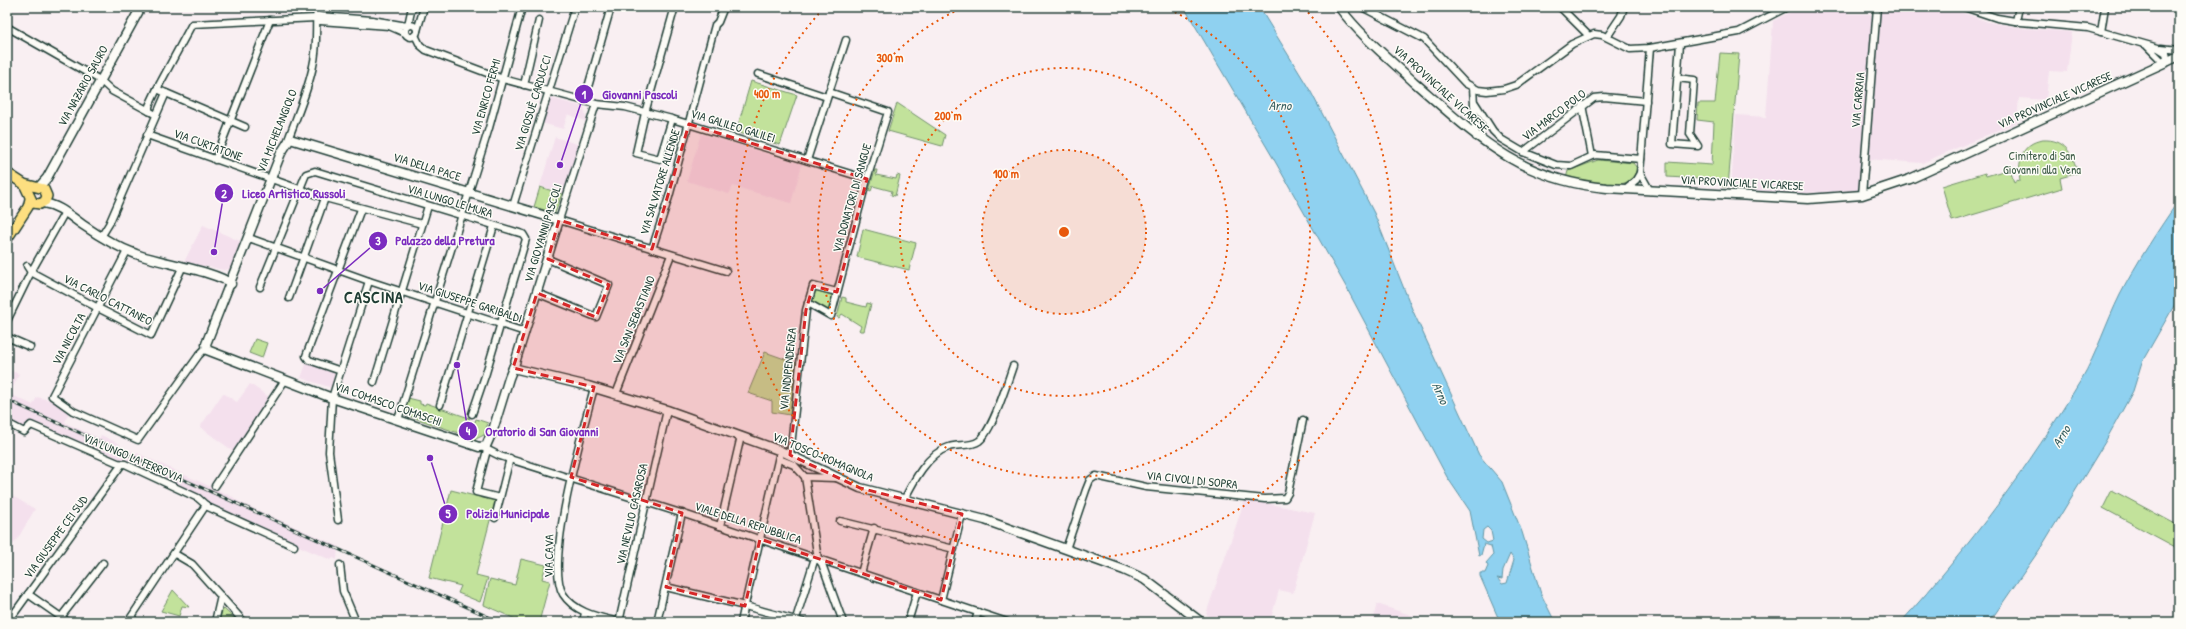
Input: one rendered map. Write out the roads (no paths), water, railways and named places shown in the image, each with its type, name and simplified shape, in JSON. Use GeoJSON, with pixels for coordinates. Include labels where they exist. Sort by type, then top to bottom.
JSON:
{"type":"FeatureCollection","features":[{"type":"Feature","properties":{"kind":"main road","name":"VIA NAZARIO SAURO"},"geometry":{"type":"LineString","coordinates":[[42,195],[47,178],[141,7]]}},
{"type":"Feature","properties":{"kind":"main road","name":"VIA PROVINCIALE VICARESE"},"geometry":{"type":"LineString","coordinates":[[1339,7],[1367,39],[1476,137],[1508,158],[1545,174],[1578,184],[1625,189],[1808,199],[1862,195],[1910,179],[2179,56]]}},
{"type":"Feature","properties":{"kind":"main road","name":"VIA MICHELANGIOLO"},"geometry":{"type":"LineString","coordinates":[[206,348],[206,344],[231,284],[271,179],[288,140]]}},
{"type":"Feature","properties":{"kind":"main road","name":"VIA DELLA PACE"},"geometry":{"type":"LineString","coordinates":[[288,140],[296,140],[559,220]]}},
{"type":"Feature","properties":{"kind":"main road"},"geometry":{"type":"LineString","coordinates":[[7,173],[42,195],[101,237],[127,251],[182,268],[219,276],[231,284]]}},
{"type":"Feature","properties":{"kind":"main road"},"geometry":{"type":"LineString","coordinates":[[24,184],[29,200]]}},
{"type":"Feature","properties":{"kind":"main road"},"geometry":{"type":"LineString","coordinates":[[7,239],[29,200],[32,189],[42,195]]}},
{"type":"Feature","properties":{"kind":"main road"},"geometry":{"type":"LineString","coordinates":[[29,200],[42,195]]}},
{"type":"Feature","properties":{"kind":"main road","name":"VIA GIOVANNI PASCOLI"},"geometry":{"type":"LineString","coordinates":[[514,368],[559,220]]}},
{"type":"Feature","properties":{"kind":"main road"},"geometry":{"type":"LineString","coordinates":[[219,276],[231,272],[237,268]]}},
{"type":"Feature","properties":{"kind":"main road","name":"VIA COMASCO COMASCHI"},"geometry":{"type":"LineString","coordinates":[[206,348],[216,354],[332,398],[484,449]]}},
{"type":"Feature","properties":{"kind":"main road"},"geometry":{"type":"LineString","coordinates":[[484,449],[489,442],[509,378],[514,368]]}},
{"type":"Feature","properties":{"kind":"main road","name":"VIA TOSCO-ROMAGNOLA"},"geometry":{"type":"LineString","coordinates":[[514,368],[616,394],[667,410],[741,436],[780,455],[790,456],[860,488],[962,514],[1066,549],[1139,576],[1201,622]]}},
{"type":"Feature","properties":{"kind":"street","name":"VIA MICHELANGIOLO"},"geometry":{"type":"LineString","coordinates":[[288,140],[303,101],[314,65],[317,7]]}},
{"type":"Feature","properties":{"kind":"street"},"geometry":{"type":"LineString","coordinates":[[405,33],[412,7]]}},
{"type":"Feature","properties":{"kind":"street"},"geometry":{"type":"LineString","coordinates":[[149,111],[148,106],[192,24],[316,18],[320,21],[389,26],[405,33],[410,37],[416,33],[424,7]]}},
{"type":"Feature","properties":{"kind":"street","name":"VIA ENRICO FERMI"},"geometry":{"type":"LineString","coordinates":[[398,420],[461,216],[470,192],[522,7]]}},
{"type":"Feature","properties":{"kind":"street","name":"VIA GIOSUÈ CARDUCCI"},"geometry":{"type":"LineString","coordinates":[[513,206],[575,7]]}},
{"type":"Feature","properties":{"kind":"street"},"geometry":{"type":"LineString","coordinates":[[584,101],[611,7]]}},
{"type":"Feature","properties":{"kind":"street","name":"VIA SALVATORE ALLENDE"},"geometry":{"type":"LineString","coordinates":[[652,249],[669,197],[715,25],[718,22],[724,7]]}},
{"type":"Feature","properties":{"kind":"street"},"geometry":{"type":"LineString","coordinates":[[1362,7],[1430,44],[1464,81],[1473,88],[1483,90],[1497,90],[1516,85],[1572,44],[1589,36],[1598,34],[1630,48],[1650,48],[1680,44],[1739,32],[1787,7]]}},
{"type":"Feature","properties":{"kind":"street"},"geometry":{"type":"LineString","coordinates":[[1560,7],[1589,36]]}},
{"type":"Feature","properties":{"kind":"street"},"geometry":{"type":"LineString","coordinates":[[1606,37],[1621,16],[1624,7]]}},
{"type":"Feature","properties":{"kind":"street","name":"VIA CARRAIA"},"geometry":{"type":"LineString","coordinates":[[1862,195],[1877,7]]}},
{"type":"Feature","properties":{"kind":"street"},"geometry":{"type":"LineString","coordinates":[[1964,7],[1991,16],[2016,21],[2081,27],[2158,48],[2179,50]]}},
{"type":"Feature","properties":{"kind":"street"},"geometry":{"type":"LineString","coordinates":[[2016,21],[2019,7]]}},
{"type":"Feature","properties":{"kind":"street"},"geometry":{"type":"LineString","coordinates":[[2101,32],[2105,7]]}},
{"type":"Feature","properties":{"kind":"street"},"geometry":{"type":"LineString","coordinates":[[672,119],[660,159],[636,153],[645,112],[674,10]]}},
{"type":"Feature","properties":{"kind":"street","name":"VIA GALILEO GALILEI"},"geometry":{"type":"LineString","coordinates":[[316,18],[320,16],[414,25],[420,45],[426,50],[503,79],[596,104],[622,106],[672,119],[867,179]]}},
{"type":"Feature","properties":{"kind":"street"},"geometry":{"type":"LineString","coordinates":[[214,160],[270,20]]}},
{"type":"Feature","properties":{"kind":"street"},"geometry":{"type":"LineString","coordinates":[[524,85],[539,20]]}},
{"type":"Feature","properties":{"kind":"street"},"geometry":{"type":"LineString","coordinates":[[7,27],[100,80],[112,91],[156,116]]}},
{"type":"Feature","properties":{"kind":"street"},"geometry":{"type":"LineString","coordinates":[[807,160],[846,40]]}},
{"type":"Feature","properties":{"kind":"street"},"geometry":{"type":"LineString","coordinates":[[1677,78],[1694,80],[1690,134],[1698,146],[1672,144],[1677,78],[1680,44]]}},
{"type":"Feature","properties":{"kind":"street"},"geometry":{"type":"LineString","coordinates":[[2146,45],[2161,60],[2168,62],[2166,53],[2158,48]]}},
{"type":"Feature","properties":{"kind":"street"},"geometry":{"type":"LineString","coordinates":[[1625,189],[1636,180],[1640,172],[1650,48]]}},
{"type":"Feature","properties":{"kind":"street"},"geometry":{"type":"LineString","coordinates":[[2152,52],[2154,61],[2153,68]]}},
{"type":"Feature","properties":{"kind":"street"},"geometry":{"type":"LineString","coordinates":[[758,74],[828,95]]}},
{"type":"Feature","properties":{"kind":"street"},"geometry":{"type":"LineString","coordinates":[[1473,88],[1476,137]]}},
{"type":"Feature","properties":{"kind":"street"},"geometry":{"type":"LineString","coordinates":[[158,89],[245,127]]}},
{"type":"Feature","properties":{"kind":"street"},"geometry":{"type":"LineString","coordinates":[[101,237],[166,93]]}},
{"type":"Feature","properties":{"kind":"street","name":"VIA DONATORI DI SANGUE"},"geometry":{"type":"LineString","coordinates":[[808,303],[831,316],[867,179],[887,112],[828,95]]}},
{"type":"Feature","properties":{"kind":"street","name":"VIA MARCO POLO"},"geometry":{"type":"LineString","coordinates":[[1523,152],[1582,105],[1598,97],[1646,101]]}},
{"type":"Feature","properties":{"kind":"street"},"geometry":{"type":"LineString","coordinates":[[1474,103],[1493,131],[1501,139],[1523,152],[1552,164],[1567,167],[1592,156],[1641,159]]}},
{"type":"Feature","properties":{"kind":"street","name":"VIA GIOVANNI PASCOLI"},"geometry":{"type":"LineString","coordinates":[[559,220],[596,104]]}},
{"type":"Feature","properties":{"kind":"street"},"geometry":{"type":"LineString","coordinates":[[1582,105],[1592,156]]}},
{"type":"Feature","properties":{"kind":"street","name":"VIA CURTATONE"},"geometry":{"type":"LineString","coordinates":[[147,135],[300,190],[361,209],[422,224]]}},
{"type":"Feature","properties":{"kind":"street","name":"VIA LUNGO LE MURA"},"geometry":{"type":"LineString","coordinates":[[260,286],[306,174],[315,171],[523,234],[526,240],[472,414]]}},
{"type":"Feature","properties":{"kind":"street"},"geometry":{"type":"LineString","coordinates":[[1640,172],[1645,185],[1650,190]]}},
{"type":"Feature","properties":{"kind":"street"},"geometry":{"type":"LineString","coordinates":[[289,298],[325,198]]}},
{"type":"Feature","properties":{"kind":"street"},"geometry":{"type":"LineString","coordinates":[[374,382],[428,206]]}},
{"type":"Feature","properties":{"kind":"street"},"geometry":{"type":"LineString","coordinates":[[341,371],[310,360],[306,357],[361,209]]}},
{"type":"Feature","properties":{"kind":"street"},"geometry":{"type":"LineString","coordinates":[[7,321],[31,272],[65,212]]}},
{"type":"Feature","properties":{"kind":"street"},"geometry":{"type":"LineString","coordinates":[[559,220],[726,271]]}},
{"type":"Feature","properties":{"kind":"street"},"geometry":{"type":"LineString","coordinates":[[440,405],[494,226]]}},
{"type":"Feature","properties":{"kind":"street","name":"VIA GIUSEPPE GARIBALDI"},"geometry":{"type":"LineString","coordinates":[[249,238],[276,249],[339,269],[401,292],[525,332]]}},
{"type":"Feature","properties":{"kind":"street","name":"VIA NICOLTA"},"geometry":{"type":"LineString","coordinates":[[127,251],[52,396],[73,411],[138,440],[199,355],[206,348]]}},
{"type":"Feature","properties":{"kind":"street","name":"VIA SAN SEBASTIANO"},"geometry":{"type":"LineString","coordinates":[[616,394],[671,255]]}},
{"type":"Feature","properties":{"kind":"street"},"geometry":{"type":"LineString","coordinates":[[537,293],[596,317],[609,285],[548,259]]}},
{"type":"Feature","properties":{"kind":"street","name":"VIA CARLO CATTANEO"},"geometry":{"type":"LineString","coordinates":[[27,266],[31,272],[151,335],[182,268]]}},
{"type":"Feature","properties":{"kind":"street"},"geometry":{"type":"LineString","coordinates":[[338,520],[329,452],[332,398],[369,281]]}},
{"type":"Feature","properties":{"kind":"street","name":"VIA INDIPENDENZA"},"geometry":{"type":"LineString","coordinates":[[790,456],[808,303],[813,286],[838,292]]}},
{"type":"Feature","properties":{"kind":"street"},"geometry":{"type":"LineString","coordinates":[[7,337],[30,347]]}},
{"type":"Feature","properties":{"kind":"street"},"geometry":{"type":"LineString","coordinates":[[904,500],[917,477],[938,452],[949,447],[976,443],[980,439],[1002,397],[1013,366]]}},
{"type":"Feature","properties":{"kind":"street"},"geometry":{"type":"LineString","coordinates":[[215,486],[285,380]]}},
{"type":"Feature","properties":{"kind":"street","name":"VIA CAVA"},"geometry":{"type":"LineString","coordinates":[[586,613],[566,597],[559,584],[560,534],[571,477],[594,388]]}},
{"type":"Feature","properties":{"kind":"street","name":"VIA NEVILIO CASAROSA"},"geometry":{"type":"LineString","coordinates":[[619,622],[667,410]]}},
{"type":"Feature","properties":{"kind":"street","name":"VIA CIVOLI DI SOPRA"},"geometry":{"type":"LineString","coordinates":[[1066,549],[1090,480],[1096,476],[1146,487],[1264,498],[1285,498],[1288,493],[1303,420]]}},
{"type":"Feature","properties":{"kind":"street","name":"VIA LUNGO LA FERROVIA"},"geometry":{"type":"LineString","coordinates":[[7,423],[24,432],[31,425],[125,464],[198,498],[206,505],[294,546]]}},
{"type":"Feature","properties":{"kind":"street"},"geometry":{"type":"LineString","coordinates":[[720,526],[741,436]]}},
{"type":"Feature","properties":{"kind":"street"},"geometry":{"type":"LineString","coordinates":[[484,449],[476,492],[500,498]]}},
{"type":"Feature","properties":{"kind":"street","name":"VIALE DELLA REPUBBLICA"},"geometry":{"type":"LineString","coordinates":[[484,449],[682,513],[1007,622]]}},
{"type":"Feature","properties":{"kind":"street"},"geometry":{"type":"LineString","coordinates":[[741,622],[780,455],[794,465],[805,476],[818,559],[822,564],[843,622]]}},
{"type":"Feature","properties":{"kind":"street"},"geometry":{"type":"LineString","coordinates":[[495,518],[510,458]]}},
{"type":"Feature","properties":{"kind":"street","name":"VIA GIUSEPPE CEI SUD"},"geometry":{"type":"LineString","coordinates":[[8,622],[122,464]]}},
{"type":"Feature","properties":{"kind":"street"},"geometry":{"type":"LineString","coordinates":[[805,476],[837,478]]}},
{"type":"Feature","properties":{"kind":"street"},"geometry":{"type":"LineString","coordinates":[[128,622],[175,554],[206,505]]}},
{"type":"Feature","properties":{"kind":"street"},"geometry":{"type":"LineString","coordinates":[[657,622],[682,513]]}},
{"type":"Feature","properties":{"kind":"street"},"geometry":{"type":"LineString","coordinates":[[941,600],[962,514]]}},
{"type":"Feature","properties":{"kind":"street"},"geometry":{"type":"LineString","coordinates":[[840,520],[954,549]]}},
{"type":"Feature","properties":{"kind":"street"},"geometry":{"type":"LineString","coordinates":[[861,573],[874,528]]}},
{"type":"Feature","properties":{"kind":"street"},"geometry":{"type":"LineString","coordinates":[[175,554],[192,564],[244,622]]}},
{"type":"Feature","properties":{"kind":"street"},"geometry":{"type":"LineString","coordinates":[[795,621],[814,561],[818,559]]}},
{"type":"Feature","properties":{"kind":"street"},"geometry":{"type":"LineString","coordinates":[[61,617],[103,563]]}},
{"type":"Feature","properties":{"kind":"street"},"geometry":{"type":"LineString","coordinates":[[340,565],[343,591],[356,622]]}},
{"type":"Feature","properties":{"kind":"street"},"geometry":{"type":"LineString","coordinates":[[666,587],[803,622]]}},
{"type":"Feature","properties":{"kind":"street"},"geometry":{"type":"LineString","coordinates":[[908,622],[918,592]]}},
{"type":"Feature","properties":{"kind":"street"},"geometry":{"type":"LineString","coordinates":[[28,594],[68,622]]}},
{"type":"Feature","properties":{"kind":"street"},"geometry":{"type":"LineString","coordinates":[[215,622],[221,596]]}},
{"type":"Feature","properties":{"kind":"street"},"geometry":{"type":"LineString","coordinates":[[975,622],[978,612]]}},
{"type":"Feature","properties":{"kind":"street"},"geometry":{"type":"LineString","coordinates":[[583,622],[586,613],[619,622]]}},
{"type":"Feature","properties":{"kind":"water","name":"Arno"},"geometry":{"type":"Polygon","coordinates":[[[1184,7],[1259,7],[1311,92],[1374,213],[1412,309],[1479,455],[1502,482],[1522,532],[1541,594],[1555,622],[1500,622],[1480,576],[1480,573],[1485,573],[1488,566],[1486,563],[1493,555],[1491,546],[1484,544],[1481,555],[1479,556],[1470,511],[1447,477],[1345,285],[1272,156],[1184,7]],[[1487,527],[1483,530],[1482,539],[1487,543],[1493,541],[1491,531],[1487,527]],[[1510,554],[1503,570],[1502,579],[1497,578],[1502,584],[1507,583],[1514,560],[1510,554]]]}},
{"type":"Feature","properties":{"kind":"water","name":"Arno"},"geometry":{"type":"Polygon","coordinates":[[[2179,200],[2179,297],[2142,362],[2133,391],[2105,442],[2040,549],[1995,614],[1986,622],[1901,622],[1974,536],[1997,506],[2040,444],[2087,370],[2120,295],[2133,270],[2179,200]]]}},
{"type":"Feature","properties":{"kind":"railway"},"geometry":{"type":"LineString","coordinates":[[7,400],[500,622]]}},
{"type":"Feature","properties":{"kind":"place","name":"Giovanni Pascoli"},"geometry":{"type":"Point","coordinates":[560,165]}},
{"type":"Feature","properties":{"kind":"place","name":"Liceo Artistico Russoli"},"geometry":{"type":"Point","coordinates":[214,252]}},
{"type":"Feature","properties":{"kind":"place","name":"Palazzo della Pretura"},"geometry":{"type":"Point","coordinates":[320,291]}},
{"type":"Feature","properties":{"kind":"place","name":"Oratorio di San Giovanni"},"geometry":{"type":"Point","coordinates":[457,365]}},
{"type":"Feature","properties":{"kind":"place","name":"Polizia Municipale"},"geometry":{"type":"Point","coordinates":[430,458]}},
{"type":"Feature","properties":{"kind":"district","name":"CASCINA"},"geometry":{"type":"Point","coordinates":[374,297]}},
{"type":"Feature","properties":{"kind":"park label","name":"Cimitero di San Giovanni alla Vena"},"geometry":{"type":"Point","coordinates":[2042,163]}}]}
